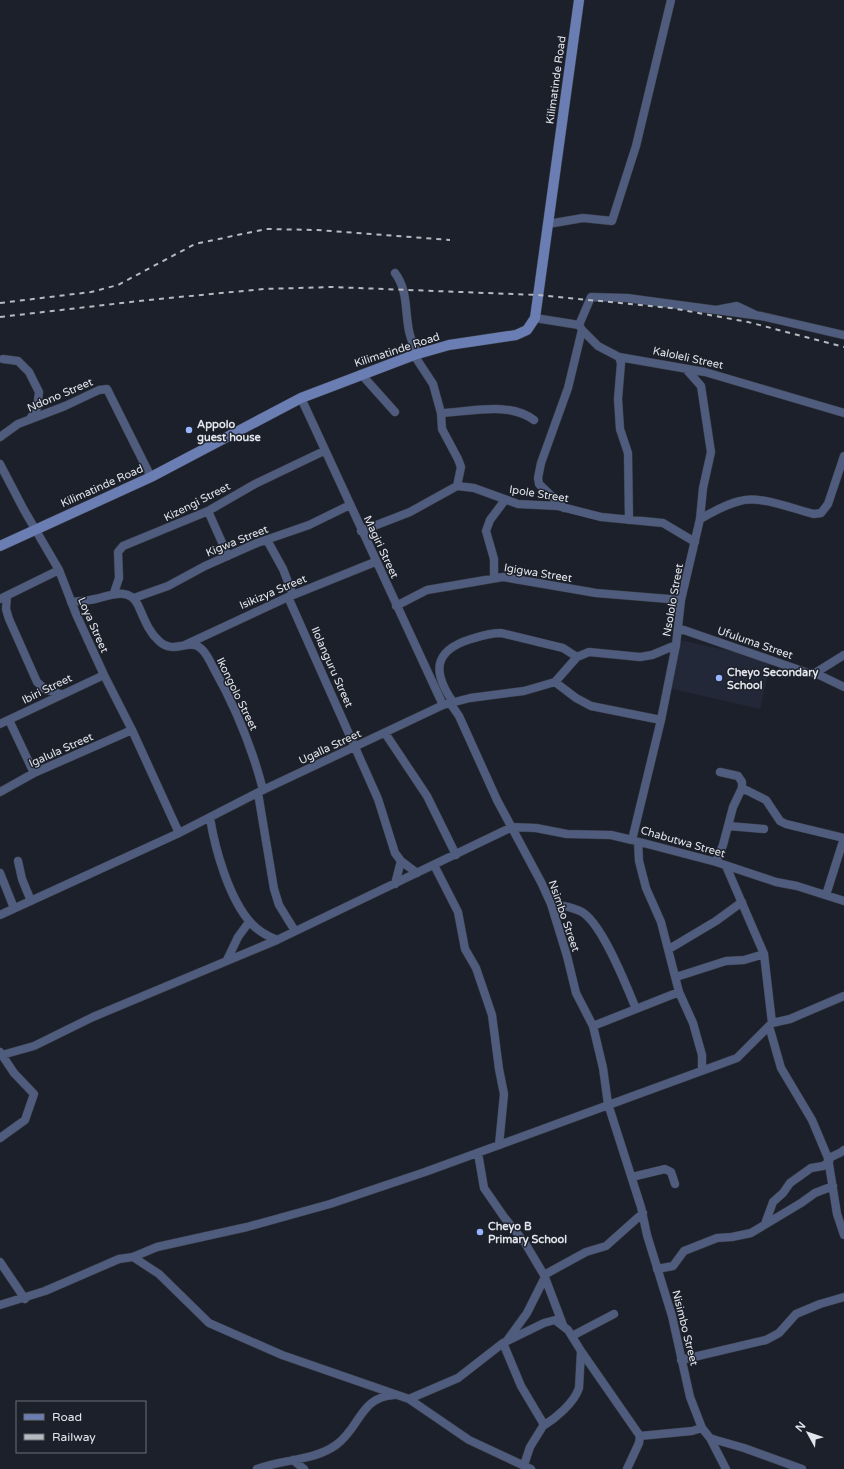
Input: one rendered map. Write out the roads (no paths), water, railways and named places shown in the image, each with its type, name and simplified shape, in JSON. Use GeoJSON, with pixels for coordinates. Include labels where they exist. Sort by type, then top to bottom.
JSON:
{"type":"FeatureCollection","features":[{"type":"Feature","properties":{"kind":"main road","name":"Kilimatinde Road"},"geometry":{"type":"LineString","coordinates":[[0,546],[151,477],[300,398],[416,354],[449,345],[516,335],[527,330],[535,318],[579,0]]}},
{"type":"Feature","properties":{"kind":"street"},"geometry":{"type":"LineString","coordinates":[[548,224],[583,218],[612,221],[636,146],[671,0]]}},
{"type":"Feature","properties":{"kind":"street"},"geometry":{"type":"LineString","coordinates":[[361,531],[410,512],[456,486],[461,467],[442,429],[441,413],[433,384],[416,354],[408,333],[404,291],[401,281],[395,273]]}},
{"type":"Feature","properties":{"kind":"street"},"geometry":{"type":"LineString","coordinates":[[564,508],[539,484],[538,478],[541,463],[568,388],[581,328],[591,297],[627,298],[756,316],[844,335]]}},
{"type":"Feature","properties":{"kind":"street"},"geometry":{"type":"LineString","coordinates":[[535,318],[581,328]]}},
{"type":"Feature","properties":{"kind":"street","name":"Kaloleli Street"},"geometry":{"type":"LineString","coordinates":[[581,328],[598,346],[619,357],[705,372],[844,413]]}},
{"type":"Feature","properties":{"kind":"street"},"geometry":{"type":"LineString","coordinates":[[619,357],[621,363],[618,399],[620,429],[628,453],[629,520]]}},
{"type":"Feature","properties":{"kind":"street"},"geometry":{"type":"LineString","coordinates":[[4,359],[18,361],[29,372],[39,392],[37,408],[29,420]]}},
{"type":"Feature","properties":{"kind":"street","name":"Nsololo Street"},"geometry":{"type":"LineString","coordinates":[[686,369],[701,386],[711,452],[703,488],[700,519],[681,600],[676,646],[635,841],[646,888],[661,922],[679,992],[698,1040],[702,1055],[702,1070]]}},
{"type":"Feature","properties":{"kind":"street"},"geometry":{"type":"LineString","coordinates":[[361,374],[395,412]]}},
{"type":"Feature","properties":{"kind":"street","name":"Ndono Street"},"geometry":{"type":"LineString","coordinates":[[0,437],[18,424],[98,390],[107,389],[151,477]]}},
{"type":"Feature","properties":{"kind":"street","name":"Magiri Street"},"geometry":{"type":"LineString","coordinates":[[300,398],[396,606],[449,703]]}},
{"type":"Feature","properties":{"kind":"street"},"geometry":{"type":"LineString","coordinates":[[441,413],[494,409],[521,413],[534,420]]}},
{"type":"Feature","properties":{"kind":"street","name":"Kizengi Street"},"geometry":{"type":"LineString","coordinates":[[114,593],[119,578],[118,552],[123,546],[208,511],[255,484],[324,450]]}},
{"type":"Feature","properties":{"kind":"street"},"geometry":{"type":"LineString","coordinates":[[700,519],[740,500],[764,501],[814,514],[821,513],[828,504],[844,456]]}},
{"type":"Feature","properties":{"kind":"street","name":"Loya Street"},"geometry":{"type":"LineString","coordinates":[[0,464],[24,510],[59,570],[71,602],[104,675],[132,730],[179,833]]}},
{"type":"Feature","properties":{"kind":"street","name":"Ipole Street"},"geometry":{"type":"LineString","coordinates":[[456,486],[474,488],[518,504],[564,508],[601,517],[663,523],[695,542]]}},
{"type":"Feature","properties":{"kind":"street"},"geometry":{"type":"LineString","coordinates":[[494,578],[494,560],[486,531],[490,520],[505,500]]}},
{"type":"Feature","properties":{"kind":"street","name":"Kigwa Street"},"geometry":{"type":"LineString","coordinates":[[134,598],[168,586],[228,556],[321,520],[350,505]]}},
{"type":"Feature","properties":{"kind":"street"},"geometry":{"type":"LineString","coordinates":[[208,511],[228,556]]}},
{"type":"Feature","properties":{"kind":"street","name":"Ilolanguru Street"},"geometry":{"type":"LineString","coordinates":[[267,540],[283,569],[291,596],[378,799],[390,841],[401,861]]}},
{"type":"Feature","properties":{"kind":"street","name":"Isikizya Street"},"geometry":{"type":"LineString","coordinates":[[181,648],[194,639],[291,596],[375,562]]}},
{"type":"Feature","properties":{"kind":"street"},"geometry":{"type":"LineString","coordinates":[[59,570],[4,597],[8,618],[37,682],[46,690],[61,694]]}},
{"type":"Feature","properties":{"kind":"street","name":"Igigwa Street"},"geometry":{"type":"LineString","coordinates":[[396,606],[427,590],[494,578],[510,577],[596,593],[681,600]]}},
{"type":"Feature","properties":{"kind":"street"},"geometry":{"type":"LineString","coordinates":[[71,602],[94,600],[114,593],[134,598]]}},
{"type":"Feature","properties":{"kind":"street","name":"Ikongolo Street"},"geometry":{"type":"LineString","coordinates":[[134,598],[147,627],[159,641],[171,648],[181,648],[193,645],[201,648],[223,684],[255,759],[274,889],[279,905],[295,931]]}},
{"type":"Feature","properties":{"kind":"street","name":"Ufuluma Street"},"geometry":{"type":"LineString","coordinates":[[678,628],[796,669],[815,673],[844,687]]}},
{"type":"Feature","properties":{"kind":"street"},"geometry":{"type":"LineString","coordinates":[[449,703],[441,683],[438,669],[447,651],[459,643],[493,633],[501,633],[563,648],[577,657]]}},
{"type":"Feature","properties":{"kind":"street"},"geometry":{"type":"LineString","coordinates":[[661,720],[591,706],[576,698],[555,682],[577,657],[590,652],[640,657],[652,655],[676,646]]}},
{"type":"Feature","properties":{"kind":"street"},"geometry":{"type":"LineString","coordinates":[[815,673],[844,655]]}},
{"type":"Feature","properties":{"kind":"street","name":"Ibiri Street"},"geometry":{"type":"LineString","coordinates":[[0,724],[104,675]]}},
{"type":"Feature","properties":{"kind":"street","name":"Ugalla Street"},"geometry":{"type":"LineString","coordinates":[[0,915],[179,833],[385,732],[449,703],[488,695],[524,691],[555,682]]}},
{"type":"Feature","properties":{"kind":"street","name":"Nsimbo Street"},"geometry":{"type":"LineString","coordinates":[[449,703],[458,716],[497,800],[551,904],[567,956],[576,993],[593,1026],[603,1068],[608,1104]]}},
{"type":"Feature","properties":{"kind":"street"},"geometry":{"type":"LineString","coordinates":[[9,720],[34,773]]}},
{"type":"Feature","properties":{"kind":"street","name":"Igalula Street"},"geometry":{"type":"LineString","coordinates":[[0,792],[34,773],[132,730]]}},
{"type":"Feature","properties":{"kind":"street"},"geometry":{"type":"LineString","coordinates":[[385,732],[427,796],[456,855]]}},
{"type":"Feature","properties":{"kind":"street"},"geometry":{"type":"LineString","coordinates":[[716,862],[723,844],[733,807],[742,788],[742,782],[738,776],[720,772]]}},
{"type":"Feature","properties":{"kind":"street"},"geometry":{"type":"LineString","coordinates":[[742,788],[766,800],[780,820],[786,824],[844,838],[826,895]]}},
{"type":"Feature","properties":{"kind":"street"},"geometry":{"type":"LineString","coordinates":[[210,818],[220,862],[235,898],[249,922],[260,931],[276,940]]}},
{"type":"Feature","properties":{"kind":"street"},"geometry":{"type":"LineString","coordinates":[[728,826],[764,829]]}},
{"type":"Feature","properties":{"kind":"street"},"geometry":{"type":"LineString","coordinates":[[0,1138],[25,1120],[34,1094],[2,1059],[34,1046],[93,1017],[276,940],[512,827]]}},
{"type":"Feature","properties":{"kind":"street","name":"Chabutwa Street"},"geometry":{"type":"LineString","coordinates":[[512,827],[536,828],[567,834],[611,836],[635,841],[716,862],[776,882],[797,886],[844,901]]}},
{"type":"Feature","properties":{"kind":"street"},"geometry":{"type":"LineString","coordinates":[[18,861],[22,879],[31,901]]}},
{"type":"Feature","properties":{"kind":"street"},"geometry":{"type":"LineString","coordinates":[[395,884],[401,861],[417,873]]}},
{"type":"Feature","properties":{"kind":"street"},"geometry":{"type":"LineString","coordinates":[[434,865],[458,912],[465,949],[476,968],[492,1016],[504,1094],[499,1145]]}},
{"type":"Feature","properties":{"kind":"street"},"geometry":{"type":"LineString","coordinates":[[726,866],[764,954],[771,1024],[781,1068],[812,1120],[828,1161],[837,1214],[844,1235]]}},
{"type":"Feature","properties":{"kind":"street"},"geometry":{"type":"LineString","coordinates":[[0,873],[14,908]]}},
{"type":"Feature","properties":{"kind":"street"},"geometry":{"type":"LineString","coordinates":[[669,949],[716,921],[742,902]]}},
{"type":"Feature","properties":{"kind":"street"},"geometry":{"type":"LineString","coordinates":[[551,904],[581,911],[589,918],[619,969],[636,1008]]}},
{"type":"Feature","properties":{"kind":"street"},"geometry":{"type":"LineString","coordinates":[[227,960],[238,937],[249,922]]}},
{"type":"Feature","properties":{"kind":"street"},"geometry":{"type":"LineString","coordinates":[[676,977],[726,961],[744,960],[764,954]]}},
{"type":"Feature","properties":{"kind":"street"},"geometry":{"type":"LineString","coordinates":[[593,1026],[679,992]]}},
{"type":"Feature","properties":{"kind":"street"},"geometry":{"type":"LineString","coordinates":[[0,1305],[25,1299],[119,1259],[134,1257],[157,1247],[303,1213],[478,1153],[608,1104],[738,1058],[771,1024],[790,1019],[844,996]]}},
{"type":"Feature","properties":{"kind":"street","name":"Nisimbo Street"},"geometry":{"type":"LineString","coordinates":[[608,1104],[643,1213],[657,1269],[672,1316],[690,1397],[702,1428],[710,1438],[726,1469]]}},
{"type":"Feature","properties":{"kind":"street"},"geometry":{"type":"LineString","coordinates":[[766,1224],[771,1206],[790,1183],[808,1170],[823,1166],[833,1155],[844,1150]]}},
{"type":"Feature","properties":{"kind":"street"},"geometry":{"type":"LineString","coordinates":[[478,1153],[484,1188],[504,1217],[525,1243],[545,1276],[563,1325]]}},
{"type":"Feature","properties":{"kind":"street"},"geometry":{"type":"LineString","coordinates":[[632,1177],[665,1169],[671,1172],[675,1184]]}},
{"type":"Feature","properties":{"kind":"street"},"geometry":{"type":"LineString","coordinates":[[657,1269],[673,1266],[684,1251],[717,1238],[742,1235],[766,1224],[801,1204],[815,1193],[833,1186]]}},
{"type":"Feature","properties":{"kind":"street"},"geometry":{"type":"LineString","coordinates":[[504,1343],[527,1313],[545,1276],[573,1258],[606,1246],[643,1213]]}},
{"type":"Feature","properties":{"kind":"street"},"geometry":{"type":"LineString","coordinates":[[134,1257],[159,1274],[209,1323],[282,1356],[409,1399],[469,1440],[527,1467],[530,1448],[543,1426],[551,1421],[577,1394],[581,1351]]}},
{"type":"Feature","properties":{"kind":"street"},"geometry":{"type":"LineString","coordinates":[[0,1262],[25,1299]]}},
{"type":"Feature","properties":{"kind":"street"},"geometry":{"type":"LineString","coordinates":[[681,1360],[766,1340],[779,1333],[796,1314],[820,1304],[844,1297]]}},
{"type":"Feature","properties":{"kind":"street"},"geometry":{"type":"LineString","coordinates":[[572,1336],[614,1314]]}},
{"type":"Feature","properties":{"kind":"street"},"geometry":{"type":"LineString","coordinates":[[409,1399],[458,1378],[504,1343],[550,1320],[555,1320],[563,1325],[572,1336],[640,1436],[639,1443],[627,1469]]}},
{"type":"Feature","properties":{"kind":"street"},"geometry":{"type":"LineString","coordinates":[[504,1343],[521,1386],[543,1426]]}},
{"type":"Feature","properties":{"kind":"street"},"geometry":{"type":"LineString","coordinates":[[257,1469],[270,1464],[294,1460],[331,1448],[350,1431],[369,1403],[385,1395],[398,1395]]}},
{"type":"Feature","properties":{"kind":"street"},"geometry":{"type":"LineString","coordinates":[[640,1436],[692,1431],[702,1428]]}},
{"type":"Feature","properties":{"kind":"street"},"geometry":{"type":"LineString","coordinates":[[710,1438],[802,1469]]}},
{"type":"Feature","properties":{"kind":"street"},"geometry":{"type":"LineString","coordinates":[[294,1460],[304,1469]]}},
{"type":"Feature","properties":{"kind":"railway"},"geometry":{"type":"LineString","coordinates":[[0,303],[91,292],[118,285],[195,244],[266,229],[317,230],[450,240]]}},
{"type":"Feature","properties":{"kind":"railway"},"geometry":{"type":"LineString","coordinates":[[0,317],[148,300],[264,289],[332,287],[538,295],[671,308],[748,322],[844,347]]}},
{"type":"Feature","properties":{"kind":"place","name":"Appolo guest house"},"geometry":{"type":"Point","coordinates":[189,430]}},
{"type":"Feature","properties":{"kind":"place","name":"Cheyo Secondary School"},"geometry":{"type":"Point","coordinates":[719,678]}},
{"type":"Feature","properties":{"kind":"place","name":"Cheyo B Primary School"},"geometry":{"type":"Point","coordinates":[480,1232]}}]}
